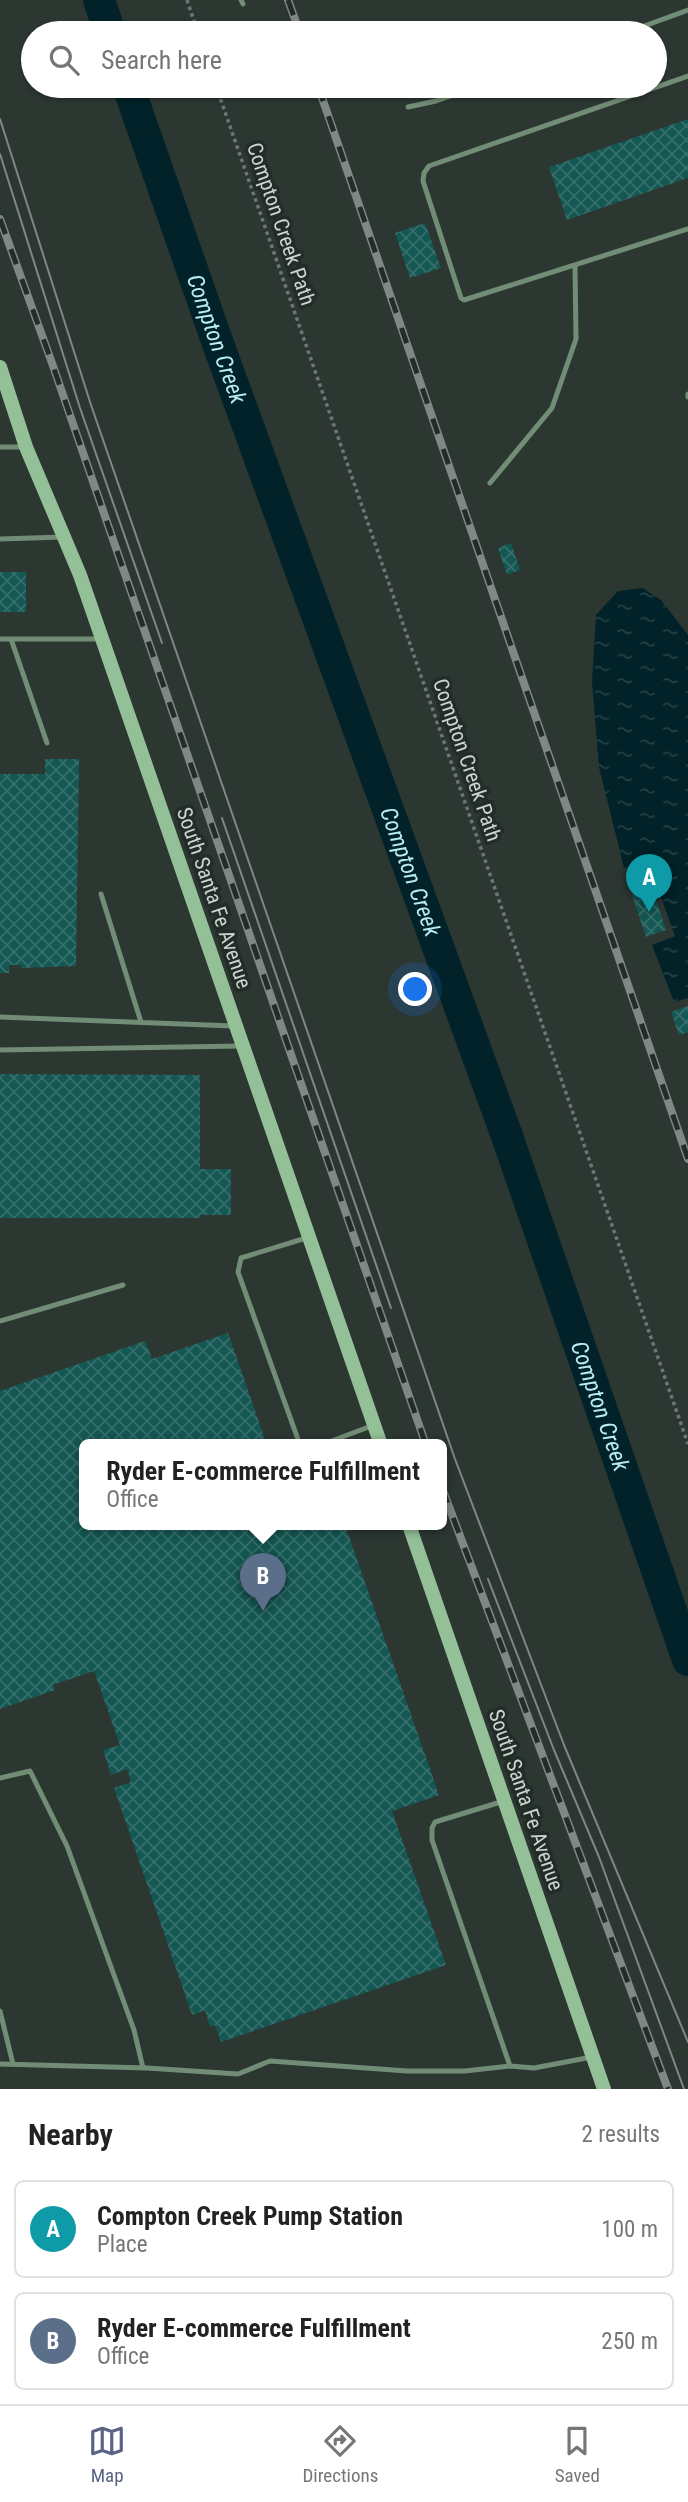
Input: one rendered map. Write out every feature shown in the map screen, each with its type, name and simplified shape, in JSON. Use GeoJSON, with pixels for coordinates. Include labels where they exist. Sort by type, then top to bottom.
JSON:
{"type":"FeatureCollection","features":[{"type":"Feature","properties":{"kind":"main road","name":"South Santa Fe Avenue"},"geometry":{"type":"LineString","coordinates":[[0,367],[26,447],[80,575],[379,1439]]}},
{"type":"Feature","properties":{"kind":"main road","name":"South Santa Fe Avenue"},"geometry":{"type":"LineString","coordinates":[[411,1530],[604,2089]]}},
{"type":"Feature","properties":{"kind":"lane"},"geometry":{"type":"LineString","coordinates":[[658,21],[688,10]]}},
{"type":"Feature","properties":{"kind":"lane"},"geometry":{"type":"LineString","coordinates":[[667,83],[688,76]]}},
{"type":"Feature","properties":{"kind":"lane"},"geometry":{"type":"LineString","coordinates":[[408,107],[445,98]]}},
{"type":"Feature","properties":{"kind":"lane"},"geometry":{"type":"LineString","coordinates":[[625,98],[429,166],[424,173],[424,181],[461,298],[464,300],[575,267],[688,229]]}},
{"type":"Feature","properties":{"kind":"lane"},"geometry":{"type":"LineString","coordinates":[[491,483],[552,408],[576,339],[575,267]]}},
{"type":"Feature","properties":{"kind":"lane"},"geometry":{"type":"LineString","coordinates":[[0,447],[26,447]]}},
{"type":"Feature","properties":{"kind":"lane"},"geometry":{"type":"LineString","coordinates":[[0,539],[62,537]]}},
{"type":"Feature","properties":{"kind":"lane"},"geometry":{"type":"LineString","coordinates":[[0,639],[102,639]]}},
{"type":"Feature","properties":{"kind":"lane"},"geometry":{"type":"LineString","coordinates":[[10,639],[47,743]]}},
{"type":"Feature","properties":{"kind":"lane"},"geometry":{"type":"LineString","coordinates":[[101,894],[141,1022]]}},
{"type":"Feature","properties":{"kind":"lane"},"geometry":{"type":"LineString","coordinates":[[0,1017],[236,1026]]}},
{"type":"Feature","properties":{"kind":"lane"},"geometry":{"type":"LineString","coordinates":[[0,1050],[243,1046]]}},
{"type":"Feature","properties":{"kind":"lane"},"geometry":{"type":"LineString","coordinates":[[298,1439],[238,1265],[241,1258],[250,1254],[309,1237]]}},
{"type":"Feature","properties":{"kind":"lane"},"geometry":{"type":"LineString","coordinates":[[0,1321],[123,1285]]}},
{"type":"Feature","properties":{"kind":"lane"},"geometry":{"type":"LineString","coordinates":[[337,1439],[374,1425]]}},
{"type":"Feature","properties":{"kind":"lane"},"geometry":{"type":"LineString","coordinates":[[0,1778],[30,1771],[67,1846],[134,2030],[143,2068]]}},
{"type":"Feature","properties":{"kind":"lane"},"geometry":{"type":"LineString","coordinates":[[504,1801],[435,1822],[432,1840],[510,2066]]}},
{"type":"Feature","properties":{"kind":"lane"},"geometry":{"type":"LineString","coordinates":[[0,2011],[13,2064]]}},
{"type":"Feature","properties":{"kind":"lane"},"geometry":{"type":"LineString","coordinates":[[0,2064],[238,2074],[270,2061],[407,2071],[465,2071],[510,2066],[534,2068],[593,2057]]}},
{"type":"Feature","properties":{"kind":"path"},"geometry":{"type":"LineString","coordinates":[[187,0],[194,21]]}},
{"type":"Feature","properties":{"kind":"path","name":"Compton Creek Path"},"geometry":{"type":"LineString","coordinates":[[220,98],[688,1444]]}},
{"type":"Feature","properties":{"kind":"water"},"geometry":{"type":"Polygon","coordinates":[[[643,588],[661,600],[688,635],[688,998],[674,1002],[652,945],[675,936],[649,864],[624,868],[599,767],[592,682],[596,615],[618,591],[643,588]]]}},
{"type":"Feature","properties":{"kind":"building"},"geometry":{"type":"Polygon","coordinates":[[[688,119],[688,178],[567,220],[549,167],[688,119]]]}},
{"type":"Feature","properties":{"kind":"building"},"geometry":{"type":"Polygon","coordinates":[[[425,223],[441,268],[410,278],[395,233],[425,223]]]}},
{"type":"Feature","properties":{"kind":"building"},"geometry":{"type":"Polygon","coordinates":[[[511,543],[520,570],[507,575],[498,548],[511,543]]]}},
{"type":"Feature","properties":{"kind":"building"},"geometry":{"type":"Polygon","coordinates":[[[0,572],[26,572],[26,612],[0,612],[0,572]]]}},
{"type":"Feature","properties":{"kind":"building"},"geometry":{"type":"Polygon","coordinates":[[[45,759],[79,759],[76,966],[21,968],[21,965],[9,965],[9,973],[0,973],[0,774],[45,774],[45,759]]]}},
{"type":"Feature","properties":{"kind":"building"},"geometry":{"type":"Polygon","coordinates":[[[652,888],[666,930],[646,937],[632,895],[652,888]]]}},
{"type":"Feature","properties":{"kind":"building"},"geometry":{"type":"Polygon","coordinates":[[[688,1006],[688,1032],[679,1035],[671,1012],[688,1006]]]}},
{"type":"Feature","properties":{"kind":"building"},"geometry":{"type":"Polygon","coordinates":[[[0,1074],[200,1075],[200,1169],[231,1169],[231,1215],[200,1215],[200,1218],[0,1218],[0,1074]]]}},
{"type":"Feature","properties":{"kind":"building"},"geometry":{"type":"Polygon","coordinates":[[[228,1333],[265,1439],[79,1439],[79,1530],[347,1530],[439,1795],[392,1811],[446,1965],[221,2042],[215,2025],[210,2027],[205,2010],[192,2015],[114,1788],[131,1782],[127,1769],[111,1775],[103,1750],[120,1745],[94,1671],[53,1685],[55,1690],[0,1709],[0,1391],[145,1341],[152,1359],[228,1333]]]}},
{"type":"Feature","properties":{"kind":"waterway","name":"Compton Creek"},"geometry":{"type":"LineString","coordinates":[[99,0],[106,21]]}},
{"type":"Feature","properties":{"kind":"waterway","name":"Compton Creek"},"geometry":{"type":"LineString","coordinates":[[132,98],[217,341],[507,1136],[688,1660]]}},
{"type":"Feature","properties":{"kind":"tram line"},"geometry":{"type":"LineString","coordinates":[[0,119],[91,405],[455,1459],[564,1745],[688,2042]]}},
{"type":"Feature","properties":{"kind":"tram line"},"geometry":{"type":"LineString","coordinates":[[0,154],[80,408],[162,643]]}},
{"type":"Feature","properties":{"kind":"tram line"},"geometry":{"type":"LineString","coordinates":[[222,818],[391,1308]]}},
{"type":"Feature","properties":{"kind":"tram line"},"geometry":{"type":"LineString","coordinates":[[488,1579],[554,1750],[599,1857],[684,2089]]}},
{"type":"Feature","properties":{"kind":"railway"},"geometry":{"type":"LineString","coordinates":[[288,0],[296,21]]}},
{"type":"Feature","properties":{"kind":"railway"},"geometry":{"type":"LineString","coordinates":[[322,98],[688,1159]]}},
{"type":"Feature","properties":{"kind":"railway"},"geometry":{"type":"LineString","coordinates":[[0,219],[424,1439]]}},
{"type":"Feature","properties":{"kind":"railway"},"geometry":{"type":"LineString","coordinates":[[447,1501],[668,2089]]}},
{"type":"Feature","properties":{"kind":"place","name":"Compton Creek Pump Station"},"geometry":{"type":"Point","coordinates":[649,912]}},
{"type":"Feature","properties":{"kind":"place","name":"Ryder E-commerce Fulfillment"},"geometry":{"type":"Point","coordinates":[263,1611]}}]}
